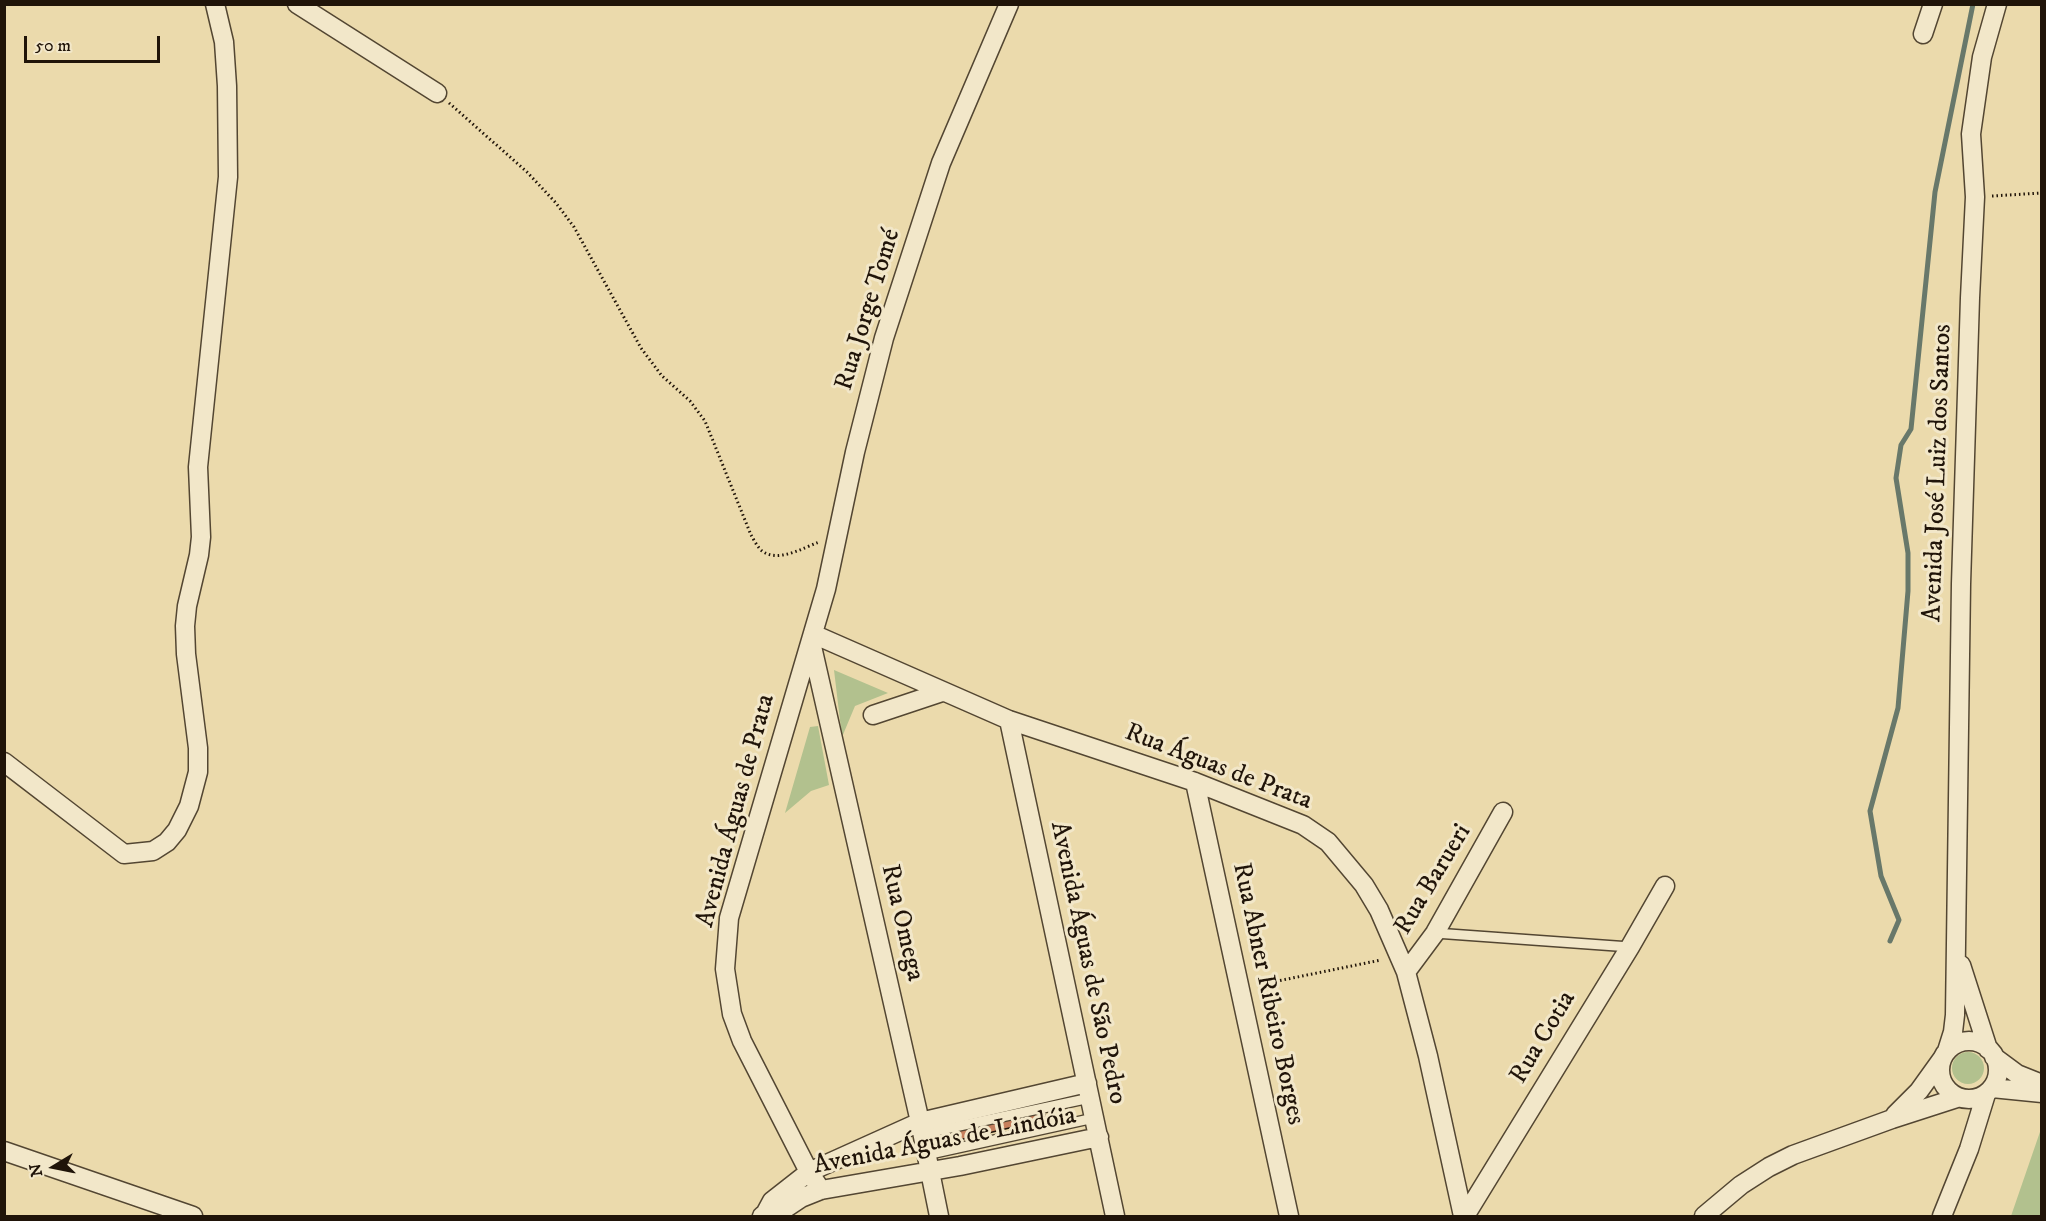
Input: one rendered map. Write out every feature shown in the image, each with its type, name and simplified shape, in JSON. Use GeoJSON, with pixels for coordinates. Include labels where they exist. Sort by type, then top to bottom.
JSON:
{"type":"FeatureCollection","features":[{"type":"Feature","properties":{"kind":"street"},"geometry":{"type":"LineString","coordinates":[[4,762],[124,854],[153,851],[167,842],[177,830],[189,806],[198,772],[198,748],[186,654],[185,626],[201,537],[198,467],[228,177],[224,42],[215,4]]}},
{"type":"Feature","properties":{"kind":"street"},"geometry":{"type":"LineString","coordinates":[[297,4],[437,93]]}},
{"type":"Feature","properties":{"kind":"street","name":"Rua Jorge Tomé"},"geometry":{"type":"LineString","coordinates":[[812,638],[826,589],[855,452],[884,338],[940,163],[1009,4]]}},
{"type":"Feature","properties":{"kind":"street"},"geometry":{"type":"LineString","coordinates":[[1923,34],[1933,4]]}},
{"type":"Feature","properties":{"kind":"street","name":"Avenida José Luiz dos Santos"},"geometry":{"type":"LineString","coordinates":[[1944,1055],[1953,1032],[1955,1015],[1965,449],[1975,197],[1971,134],[1982,57],[1997,4]]}},
{"type":"Feature","properties":{"kind":"street","name":"Rua Águas de Prata"},"geometry":{"type":"LineString","coordinates":[[812,638],[1009,720],[1195,782],[1303,825],[1328,842],[1364,885],[1379,910],[1403,964],[1428,1056],[1464,1216]]}},
{"type":"Feature","properties":{"kind":"street","name":"Rua Omega"},"geometry":{"type":"LineString","coordinates":[[812,638],[939,1216]]}},
{"type":"Feature","properties":{"kind":"street","name":"Avenida Águas de Prata"},"geometry":{"type":"LineString","coordinates":[[812,638],[729,918],[725,969],[732,1014],[742,1041],[809,1172],[821,1190]]}},
{"type":"Feature","properties":{"kind":"street"},"geometry":{"type":"LineString","coordinates":[[873,715],[942,692]]}},
{"type":"Feature","properties":{"kind":"street","name":"Avenida Águas de São Pedro"},"geometry":{"type":"LineString","coordinates":[[1009,720],[1115,1216]]}},
{"type":"Feature","properties":{"kind":"street","name":"Rua Abner Ribeiro Borges"},"geometry":{"type":"LineString","coordinates":[[1195,782],[1289,1216]]}},
{"type":"Feature","properties":{"kind":"street","name":"Rua Barueri"},"geometry":{"type":"LineString","coordinates":[[1403,964],[1435,933],[1503,812]]}},
{"type":"Feature","properties":{"kind":"street","name":"Rua Cotia"},"geometry":{"type":"LineString","coordinates":[[1464,1216],[1630,947],[1665,886]]}},
{"type":"Feature","properties":{"kind":"street","name":"Avenida José Luiz dos Santos"},"geometry":{"type":"LineString","coordinates":[[1955,946],[1991,1053]]}},
{"type":"Feature","properties":{"kind":"street"},"geometry":{"type":"LineString","coordinates":[[1892,1119],[1919,1091],[1944,1055],[1962,1042],[1980,1044],[2017,1074],[2042,1084]]}},
{"type":"Feature","properties":{"kind":"street"},"geometry":{"type":"LineString","coordinates":[[1942,1216],[1989,1091],[1998,1073],[1991,1053]]}},
{"type":"Feature","properties":{"kind":"street"},"geometry":{"type":"LineString","coordinates":[[1944,1055],[1940,1068],[1941,1078],[1947,1089],[1962,1099],[1969,1149]]}},
{"type":"Feature","properties":{"kind":"street","name":"Avenida Águas de Lindóia"},"geometry":{"type":"LineString","coordinates":[[764,1215],[772,1201],[809,1172],[921,1128],[1089,1090]]}},
{"type":"Feature","properties":{"kind":"street"},"geometry":{"type":"LineString","coordinates":[[1704,1216],[1741,1185],[1793,1155],[1892,1119],[1962,1099],[1977,1098],[1989,1091],[2042,1093]]}},
{"type":"Feature","properties":{"kind":"street","name":"Avenida Águas de Lindóia"},"geometry":{"type":"LineString","coordinates":[[764,1215],[780,1212],[801,1198],[821,1190],[927,1163],[1099,1137]]}},
{"type":"Feature","properties":{"kind":"street"},"geometry":{"type":"LineString","coordinates":[[4,1151],[194,1216]]}},
{"type":"Feature","properties":{"kind":"lane"},"geometry":{"type":"LineString","coordinates":[[1435,933],[1630,947]]}},
{"type":"Feature","properties":{"kind":"lane"},"geometry":{"type":"LineString","coordinates":[[927,1163],[1094,1118]]}},
{"type":"Feature","properties":{"kind":"path"},"geometry":{"type":"LineString","coordinates":[[437,93],[527,172],[556,203],[574,227],[641,348],[662,376],[690,400],[705,421],[751,535],[762,551],[782,556],[837,535]]}},
{"type":"Feature","properties":{"kind":"path"},"geometry":{"type":"LineString","coordinates":[[1975,197],[2042,193]]}},
{"type":"Feature","properties":{"kind":"path"},"geometry":{"type":"LineString","coordinates":[[1240,988],[1403,964]]}},
{"type":"Feature","properties":{"kind":"green space"},"geometry":{"type":"Polygon","coordinates":[[[834,670],[888,693],[855,706],[842,737],[834,670]]]}},
{"type":"Feature","properties":{"kind":"green space"},"geometry":{"type":"Polygon","coordinates":[[[818,726],[829,785],[811,791],[785,813],[810,727],[818,726]]]}},
{"type":"Feature","properties":{"kind":"green space"},"geometry":{"type":"Polygon","coordinates":[[[1968,1052],[1979,1057],[1984,1068],[1979,1079],[1968,1084],[1957,1079],[1952,1068],[1957,1057],[1968,1052]]]}},
{"type":"Feature","properties":{"kind":"green space"},"geometry":{"type":"Polygon","coordinates":[[[2041,1129],[2041,1216],[2011,1216],[2041,1129]]]}},
{"type":"Feature","properties":{"kind":"building"},"geometry":{"type":"Polygon","coordinates":[[[1043,1111],[1047,1119],[938,1145],[936,1136],[1043,1111]]]}},
{"type":"Feature","properties":{"kind":"waterway"},"geometry":{"type":"LineString","coordinates":[[1890,941],[1899,920],[1881,876],[1870,811],[1898,708],[1908,591],[1908,553],[1896,478],[1901,445],[1911,429],[1935,192],[1973,4]]}}]}
